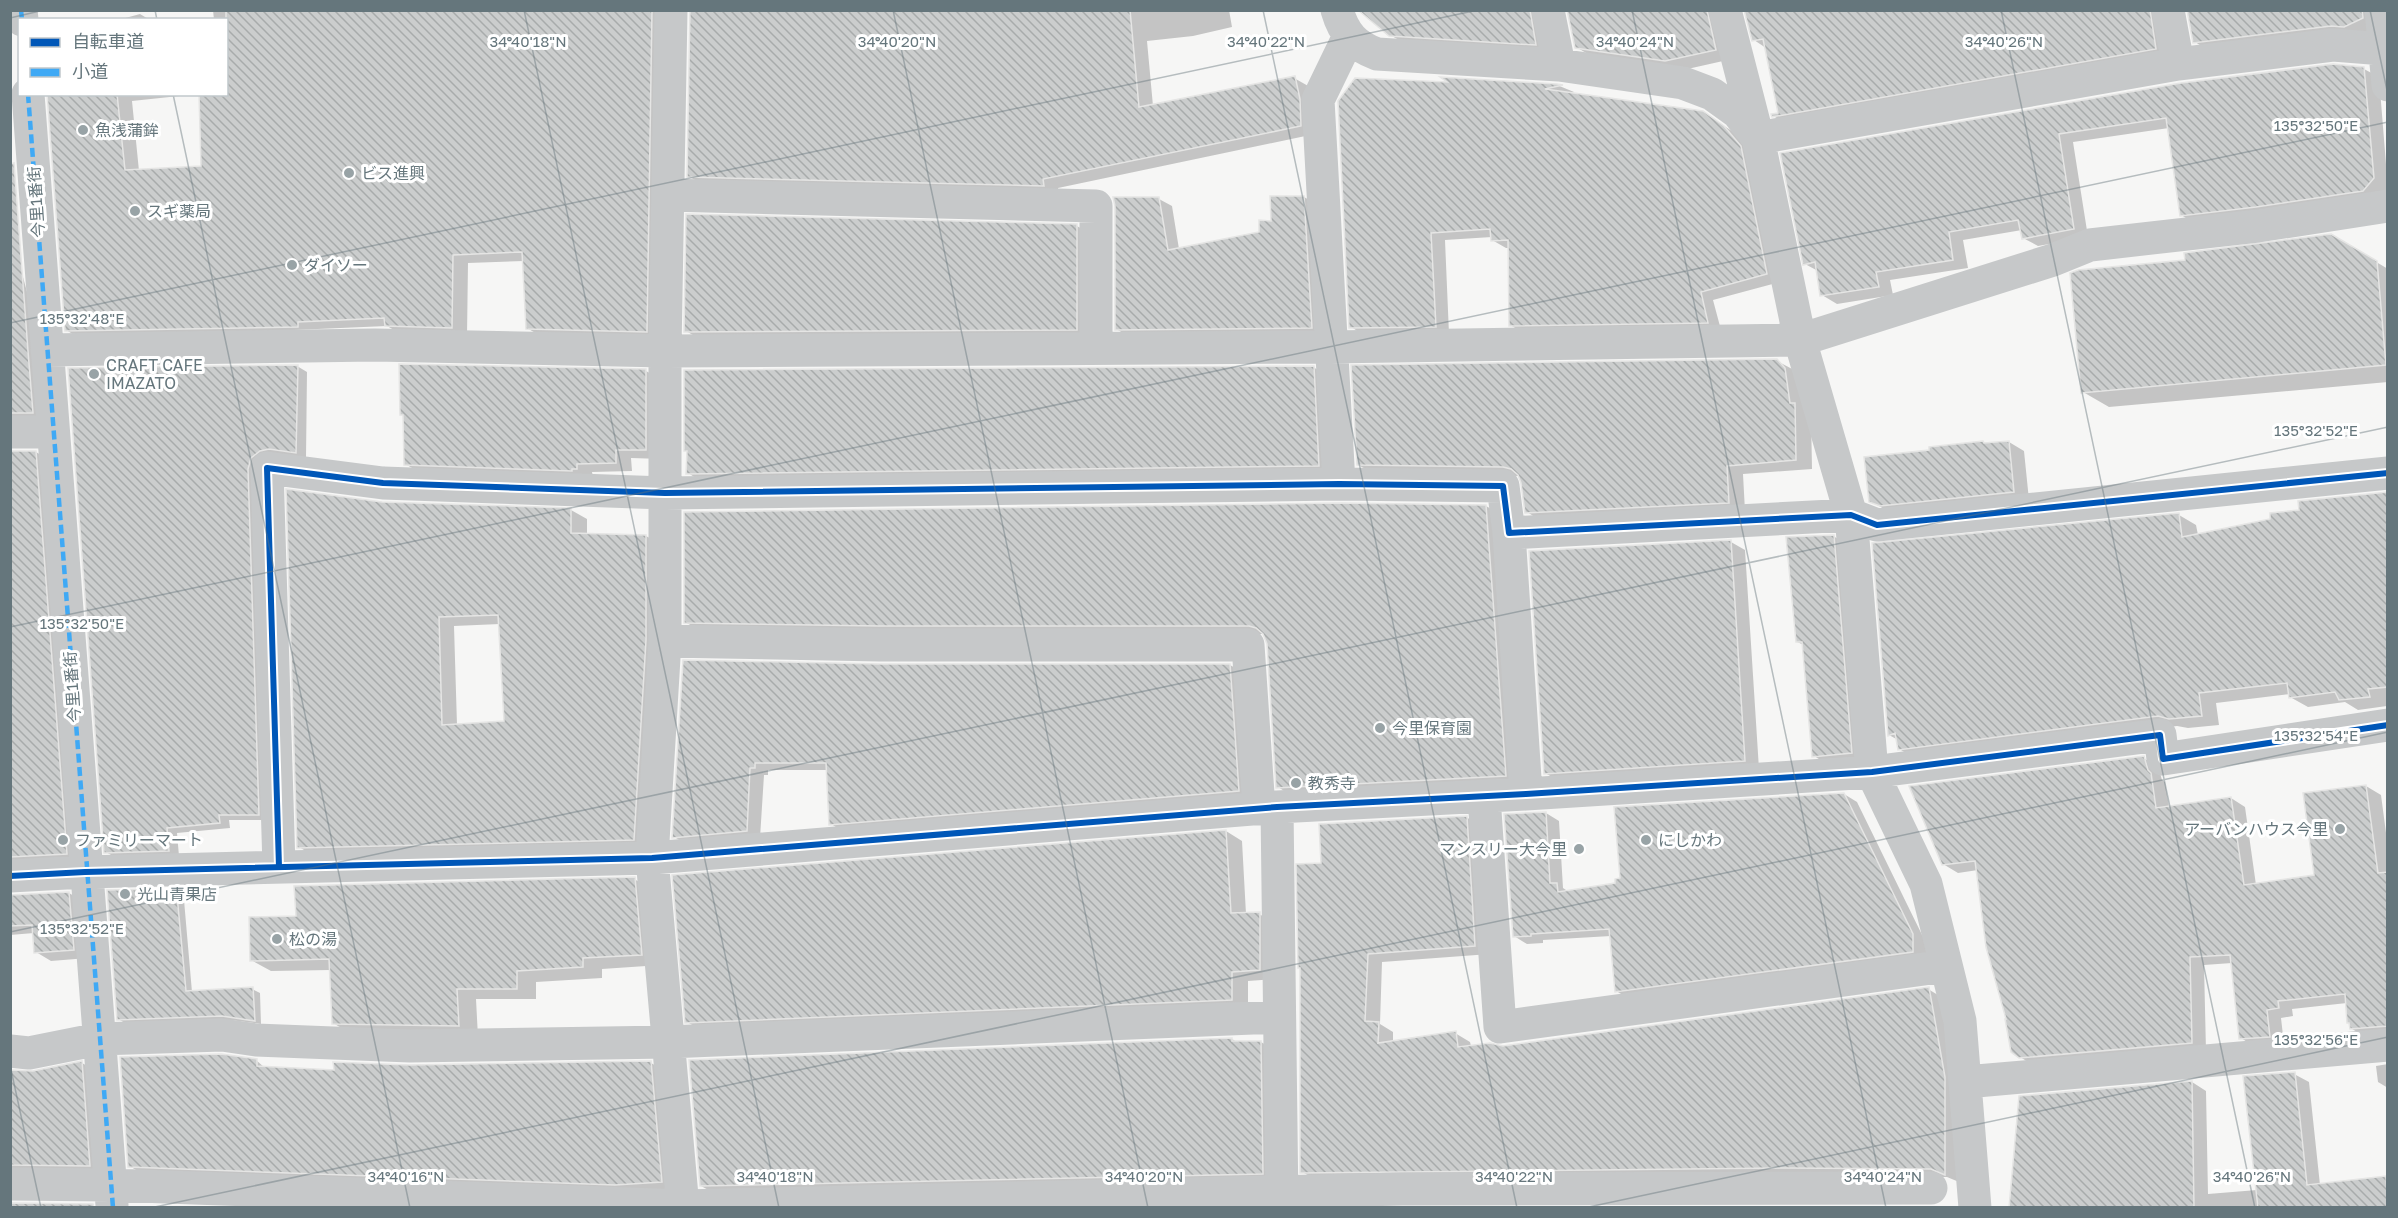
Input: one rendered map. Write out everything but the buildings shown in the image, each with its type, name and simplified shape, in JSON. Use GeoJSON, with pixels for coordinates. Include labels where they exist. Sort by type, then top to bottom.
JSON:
{"type":"FeatureCollection","features":[{"type":"Feature","properties":{"kind":"street"},"geometry":{"type":"LineString","coordinates":[[671,10],[665,351],[665,641],[652,858],[683,1207]]}},
{"type":"Feature","properties":{"kind":"street"},"geometry":{"type":"LineString","coordinates":[[1548,10],[1559,65]]}},
{"type":"Feature","properties":{"kind":"street"},"geometry":{"type":"LineString","coordinates":[[1725,10],[1758,138],[1800,340],[1851,515],[1872,772],[1926,884],[1960,1021],[1975,1208]]}},
{"type":"Feature","properties":{"kind":"street"},"geometry":{"type":"LineString","coordinates":[[2168,10],[2178,64]]}},
{"type":"Feature","properties":{"kind":"street"},"geometry":{"type":"LineString","coordinates":[[2381,10],[2388,85]]}},
{"type":"Feature","properties":{"kind":"street"},"geometry":{"type":"LineString","coordinates":[[1343,23],[1361,48],[1377,54],[1559,65],[1683,82],[1712,94],[1737,112],[1758,138]]}},
{"type":"Feature","properties":{"kind":"street"},"geometry":{"type":"LineString","coordinates":[[1339,484],[1318,100],[1343,23]]}},
{"type":"Feature","properties":{"kind":"street"},"geometry":{"type":"LineString","coordinates":[[1758,138],[2178,64],[2333,45],[2384,49]]}},
{"type":"Feature","properties":{"kind":"street","name":"今里1番街"},"geometry":{"type":"LineString","coordinates":[[28,96],[22,167],[47,350],[85,872],[112,1196]]}},
{"type":"Feature","properties":{"kind":"street"},"geometry":{"type":"LineString","coordinates":[[668,195],[1096,206],[1096,348]]}},
{"type":"Feature","properties":{"kind":"street"},"geometry":{"type":"LineString","coordinates":[[47,350],[375,345],[665,351],[1330,347],[1800,340],[2042,263],[2090,245],[2258,226],[2388,206]]}},
{"type":"Feature","properties":{"kind":"street"},"geometry":{"type":"LineString","coordinates":[[10,432],[53,432]]}},
{"type":"Feature","properties":{"kind":"street"},"geometry":{"type":"LineString","coordinates":[[279,867],[267,468],[383,483],[665,493],[1339,484],[1503,486],[1509,533],[1526,794]]}},
{"type":"Feature","properties":{"kind":"street"},"geometry":{"type":"LineString","coordinates":[[1509,533],[1851,515],[1877,525],[2388,473]]}},
{"type":"Feature","properties":{"kind":"street"},"geometry":{"type":"LineString","coordinates":[[665,641],[880,645],[1248,645],[1268,808],[1279,1017],[1282,1200]]}},
{"type":"Feature","properties":{"kind":"street"},"geometry":{"type":"LineString","coordinates":[[10,876],[85,872],[652,858],[1268,808],[1872,772],[2160,735],[2163,759],[2388,725]]}},
{"type":"Feature","properties":{"kind":"street"},"geometry":{"type":"LineString","coordinates":[[1484,796],[1500,1027],[1946,966]]}},
{"type":"Feature","properties":{"kind":"street"},"geometry":{"type":"LineString","coordinates":[[10,1051],[29,1053],[99,1039],[222,1035],[256,1040],[410,1046],[668,1042],[1279,1017]]}},
{"type":"Feature","properties":{"kind":"street"},"geometry":{"type":"LineString","coordinates":[[1965,1082],[2388,1046]]}},
{"type":"Feature","properties":{"kind":"street"},"geometry":{"type":"LineString","coordinates":[[10,1184],[112,1196],[683,1207],[1282,1200],[1402,1189],[1931,1188]]}},
{"type":"Feature","properties":{"kind":"marked path"},"geometry":{"type":"LineString","coordinates":[[21,10],[22,18]]}},
{"type":"Feature","properties":{"kind":"marked path"},"geometry":{"type":"LineString","coordinates":[[28,96],[113,1208]]}},
{"type":"Feature","properties":{"kind":"cycle path"},"geometry":{"type":"LineString","coordinates":[[279,867],[267,468],[383,483],[665,493],[1339,484],[1503,486],[1509,533],[1851,515],[1877,525],[2388,473]]}},
{"type":"Feature","properties":{"kind":"cycle path"},"geometry":{"type":"LineString","coordinates":[[10,876],[85,872],[652,858],[1277,807],[1872,772],[2160,735],[2163,759],[2388,725]]}},
{"type":"Feature","properties":{"kind":"place","name":"魚浅蒲鉾"},"geometry":{"type":"Point","coordinates":[83,130]}},
{"type":"Feature","properties":{"kind":"place","name":"ビス進興"},"geometry":{"type":"Point","coordinates":[349,173]}},
{"type":"Feature","properties":{"kind":"place","name":"スギ薬局"},"geometry":{"type":"Point","coordinates":[135,211]}},
{"type":"Feature","properties":{"kind":"place","name":"ダイソー"},"geometry":{"type":"Point","coordinates":[292,265]}},
{"type":"Feature","properties":{"kind":"place","name":"CRAFT CAFE IMAZATO"},"geometry":{"type":"Point","coordinates":[94,374]}},
{"type":"Feature","properties":{"kind":"place","name":"今里保育園"},"geometry":{"type":"Point","coordinates":[1380,728]}},
{"type":"Feature","properties":{"kind":"place","name":"教秀寺"},"geometry":{"type":"Point","coordinates":[1296,783]}},
{"type":"Feature","properties":{"kind":"place","name":"アーバンハウス今里"},"geometry":{"type":"Point","coordinates":[2340,829]}},
{"type":"Feature","properties":{"kind":"place","name":"ファミリーマート"},"geometry":{"type":"Point","coordinates":[63,840]}},
{"type":"Feature","properties":{"kind":"place","name":"にしかわ"},"geometry":{"type":"Point","coordinates":[1646,840]}},
{"type":"Feature","properties":{"kind":"place","name":"マンスリー大今里"},"geometry":{"type":"Point","coordinates":[1579,849]}},
{"type":"Feature","properties":{"kind":"place","name":"光山青果店"},"geometry":{"type":"Point","coordinates":[125,894]}},
{"type":"Feature","properties":{"kind":"place","name":"松の湯"},"geometry":{"type":"Point","coordinates":[277,939]}}]}
